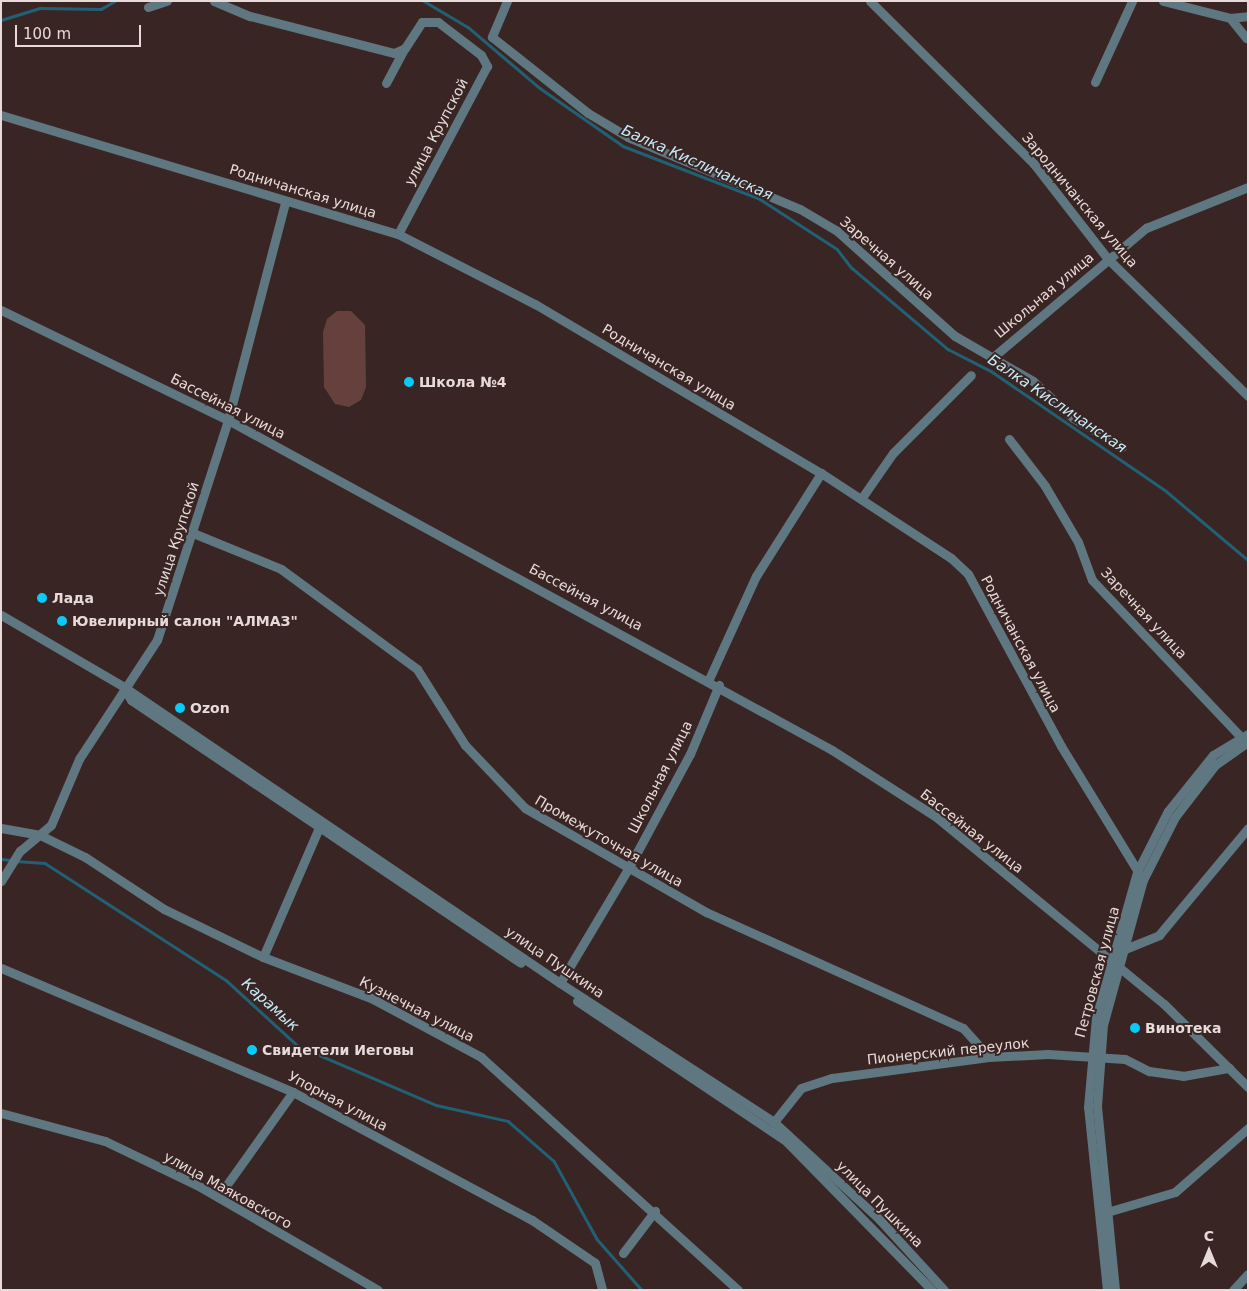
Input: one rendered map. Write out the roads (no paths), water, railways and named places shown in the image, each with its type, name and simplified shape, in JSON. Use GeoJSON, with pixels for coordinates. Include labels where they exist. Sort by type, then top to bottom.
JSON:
{"type":"FeatureCollection","features":[{"type":"Feature","properties":{"kind":"street"},"geometry":{"type":"LineString","coordinates":[[148,7],[167,1]]}},
{"type":"Feature","properties":{"kind":"street"},"geometry":{"type":"LineString","coordinates":[[214,1],[250,16],[394,53],[404,48]]}},
{"type":"Feature","properties":{"kind":"street","name":"Заречная улица"},"geometry":{"type":"LineString","coordinates":[[507,1],[492,37],[588,113],[628,137],[800,209],[837,231],[955,336],[1033,381],[1073,418],[1122,447]]}},
{"type":"Feature","properties":{"kind":"street"},"geometry":{"type":"LineString","coordinates":[[1094,82],[1132,1]]}},
{"type":"Feature","properties":{"kind":"street"},"geometry":{"type":"LineString","coordinates":[[1163,1],[1230,18],[1248,16]]}},
{"type":"Feature","properties":{"kind":"street","name":"Зародничанская улица"},"geometry":{"type":"LineString","coordinates":[[873,2],[1034,164],[1108,259],[1248,396]]}},
{"type":"Feature","properties":{"kind":"street"},"geometry":{"type":"LineString","coordinates":[[1230,18],[1246,38]]}},
{"type":"Feature","properties":{"kind":"street","name":"улица Крупской"},"geometry":{"type":"LineString","coordinates":[[398,234],[487,66],[472,48],[438,22],[422,22],[404,48]]}},
{"type":"Feature","properties":{"kind":"street"},"geometry":{"type":"LineString","coordinates":[[386,83],[404,48]]}},
{"type":"Feature","properties":{"kind":"street","name":"Родничанская улица"},"geometry":{"type":"LineString","coordinates":[[1,115],[285,202],[398,234],[535,304],[821,473],[951,558],[968,574],[1061,746],[1143,880]]}},
{"type":"Feature","properties":{"kind":"street","name":"Школьная улица"},"geometry":{"type":"LineString","coordinates":[[992,358],[1108,259],[1165,217],[1248,187]]}},
{"type":"Feature","properties":{"kind":"street","name":"улица Крупской"},"geometry":{"type":"LineString","coordinates":[[3,879],[20,850],[51,825],[79,759],[124,687],[157,640],[228,420],[285,202]]}},
{"type":"Feature","properties":{"kind":"street","name":"Бассейная улица"},"geometry":{"type":"LineString","coordinates":[[1,310],[228,420],[709,679],[935,816],[1118,965],[1248,1087]]}},
{"type":"Feature","properties":{"kind":"street"},"geometry":{"type":"LineString","coordinates":[[860,499],[893,452],[971,374]]}},
{"type":"Feature","properties":{"kind":"street","name":"Заречная улица"},"geometry":{"type":"LineString","coordinates":[[1009,439],[1045,486],[1078,542],[1092,580],[1246,739]]}},
{"type":"Feature","properties":{"kind":"street"},"geometry":{"type":"LineString","coordinates":[[709,679],[756,576],[821,473]]}},
{"type":"Feature","properties":{"kind":"street","name":"Промежуточная улица"},"geometry":{"type":"LineString","coordinates":[[193,533],[281,569],[366,627],[417,668],[465,745],[525,808],[628,869],[706,912],[963,1028],[989,1057]]}},
{"type":"Feature","properties":{"kind":"street","name":"улица Пушкина"},"geometry":{"type":"LineString","coordinates":[[1,615],[124,687],[131,700],[774,1122],[879,1219],[944,1290]]}},
{"type":"Feature","properties":{"kind":"street","name":"Школьная улица"},"geometry":{"type":"LineString","coordinates":[[560,983],[628,869],[690,754],[719,685]]}},
{"type":"Feature","properties":{"kind":"street"},"geometry":{"type":"LineString","coordinates":[[1115,1290],[1096,1106],[1094,1056],[1118,965],[1126,949],[1143,880],[1175,817],[1215,764],[1246,739]]}},
{"type":"Feature","properties":{"kind":"street","name":"Петровская улица"},"geometry":{"type":"LineString","coordinates":[[1118,965],[1137,872],[1168,811],[1213,755],[1246,739]]}},
{"type":"Feature","properties":{"kind":"street"},"geometry":{"type":"LineString","coordinates":[[263,957],[320,824]]}},
{"type":"Feature","properties":{"kind":"street","name":"улица Пушкина"},"geometry":{"type":"LineString","coordinates":[[320,824],[786,1142],[932,1290]]}},
{"type":"Feature","properties":{"kind":"street","name":"Кузнечная улица"},"geometry":{"type":"LineString","coordinates":[[1,828],[40,834],[85,857],[164,909],[263,957],[371,998],[481,1057],[656,1211],[738,1290]]}},
{"type":"Feature","properties":{"kind":"street"},"geometry":{"type":"LineString","coordinates":[[1126,949],[1159,935],[1248,828]]}},
{"type":"Feature","properties":{"kind":"street","name":"Упорная улица"},"geometry":{"type":"LineString","coordinates":[[1,968],[293,1092],[532,1220],[595,1263],[602,1290]]}},
{"type":"Feature","properties":{"kind":"street","name":"Петровская улица"},"geometry":{"type":"LineString","coordinates":[[1094,1056],[1088,1107],[1107,1290]]}},
{"type":"Feature","properties":{"kind":"street","name":"Пионерский переулок"},"geometry":{"type":"LineString","coordinates":[[774,1122],[801,1088],[832,1078],[989,1057],[1094,1056],[1125,1059],[1149,1071],[1183,1076],[1229,1068]]}},
{"type":"Feature","properties":{"kind":"street"},"geometry":{"type":"LineString","coordinates":[[218,1197],[293,1092]]}},
{"type":"Feature","properties":{"kind":"street","name":"улица Маяковского"},"geometry":{"type":"LineString","coordinates":[[1,1113],[105,1141],[218,1197],[378,1290]]}},
{"type":"Feature","properties":{"kind":"street"},"geometry":{"type":"LineString","coordinates":[[1107,1212],[1175,1192],[1248,1128]]}},
{"type":"Feature","properties":{"kind":"street"},"geometry":{"type":"LineString","coordinates":[[623,1253],[656,1211]]}},
{"type":"Feature","properties":{"kind":"street"},"geometry":{"type":"LineString","coordinates":[[1233,1290],[1248,1274]]}},
{"type":"Feature","properties":{"kind":"waterway","name":"Балка Кисличанская"},"geometry":{"type":"LineString","coordinates":[[1,20],[40,8],[101,9],[115,1]]}},
{"type":"Feature","properties":{"kind":"waterway","name":"Балка Кисличанская"},"geometry":{"type":"LineString","coordinates":[[424,1],[468,27],[540,88],[623,146],[760,199],[837,249],[852,268],[948,349],[991,371],[1166,491],[1248,560]]}},
{"type":"Feature","properties":{"kind":"waterway","name":"Карамык"},"geometry":{"type":"LineString","coordinates":[[1,859],[11,860]]}},
{"type":"Feature","properties":{"kind":"waterway","name":"Карамык"},"geometry":{"type":"LineString","coordinates":[[16,861],[45,863],[226,980],[298,1046],[436,1105],[508,1121],[554,1161],[597,1239],[642,1290]]}},
{"type":"Feature","properties":{"kind":"place","name":"Школа №4"},"geometry":{"type":"Point","coordinates":[409,382]}},
{"type":"Feature","properties":{"kind":"place","name":"Лада"},"geometry":{"type":"Point","coordinates":[42,598]}},
{"type":"Feature","properties":{"kind":"place","name":"Ювелирный салон \"АЛМАЗ\""},"geometry":{"type":"Point","coordinates":[62,621]}},
{"type":"Feature","properties":{"kind":"place","name":"Ozon"},"geometry":{"type":"Point","coordinates":[180,708]}},
{"type":"Feature","properties":{"kind":"place","name":"Винотека"},"geometry":{"type":"Point","coordinates":[1135,1028]}},
{"type":"Feature","properties":{"kind":"place","name":"Свидетели Иеговы"},"geometry":{"type":"Point","coordinates":[252,1050]}}]}
